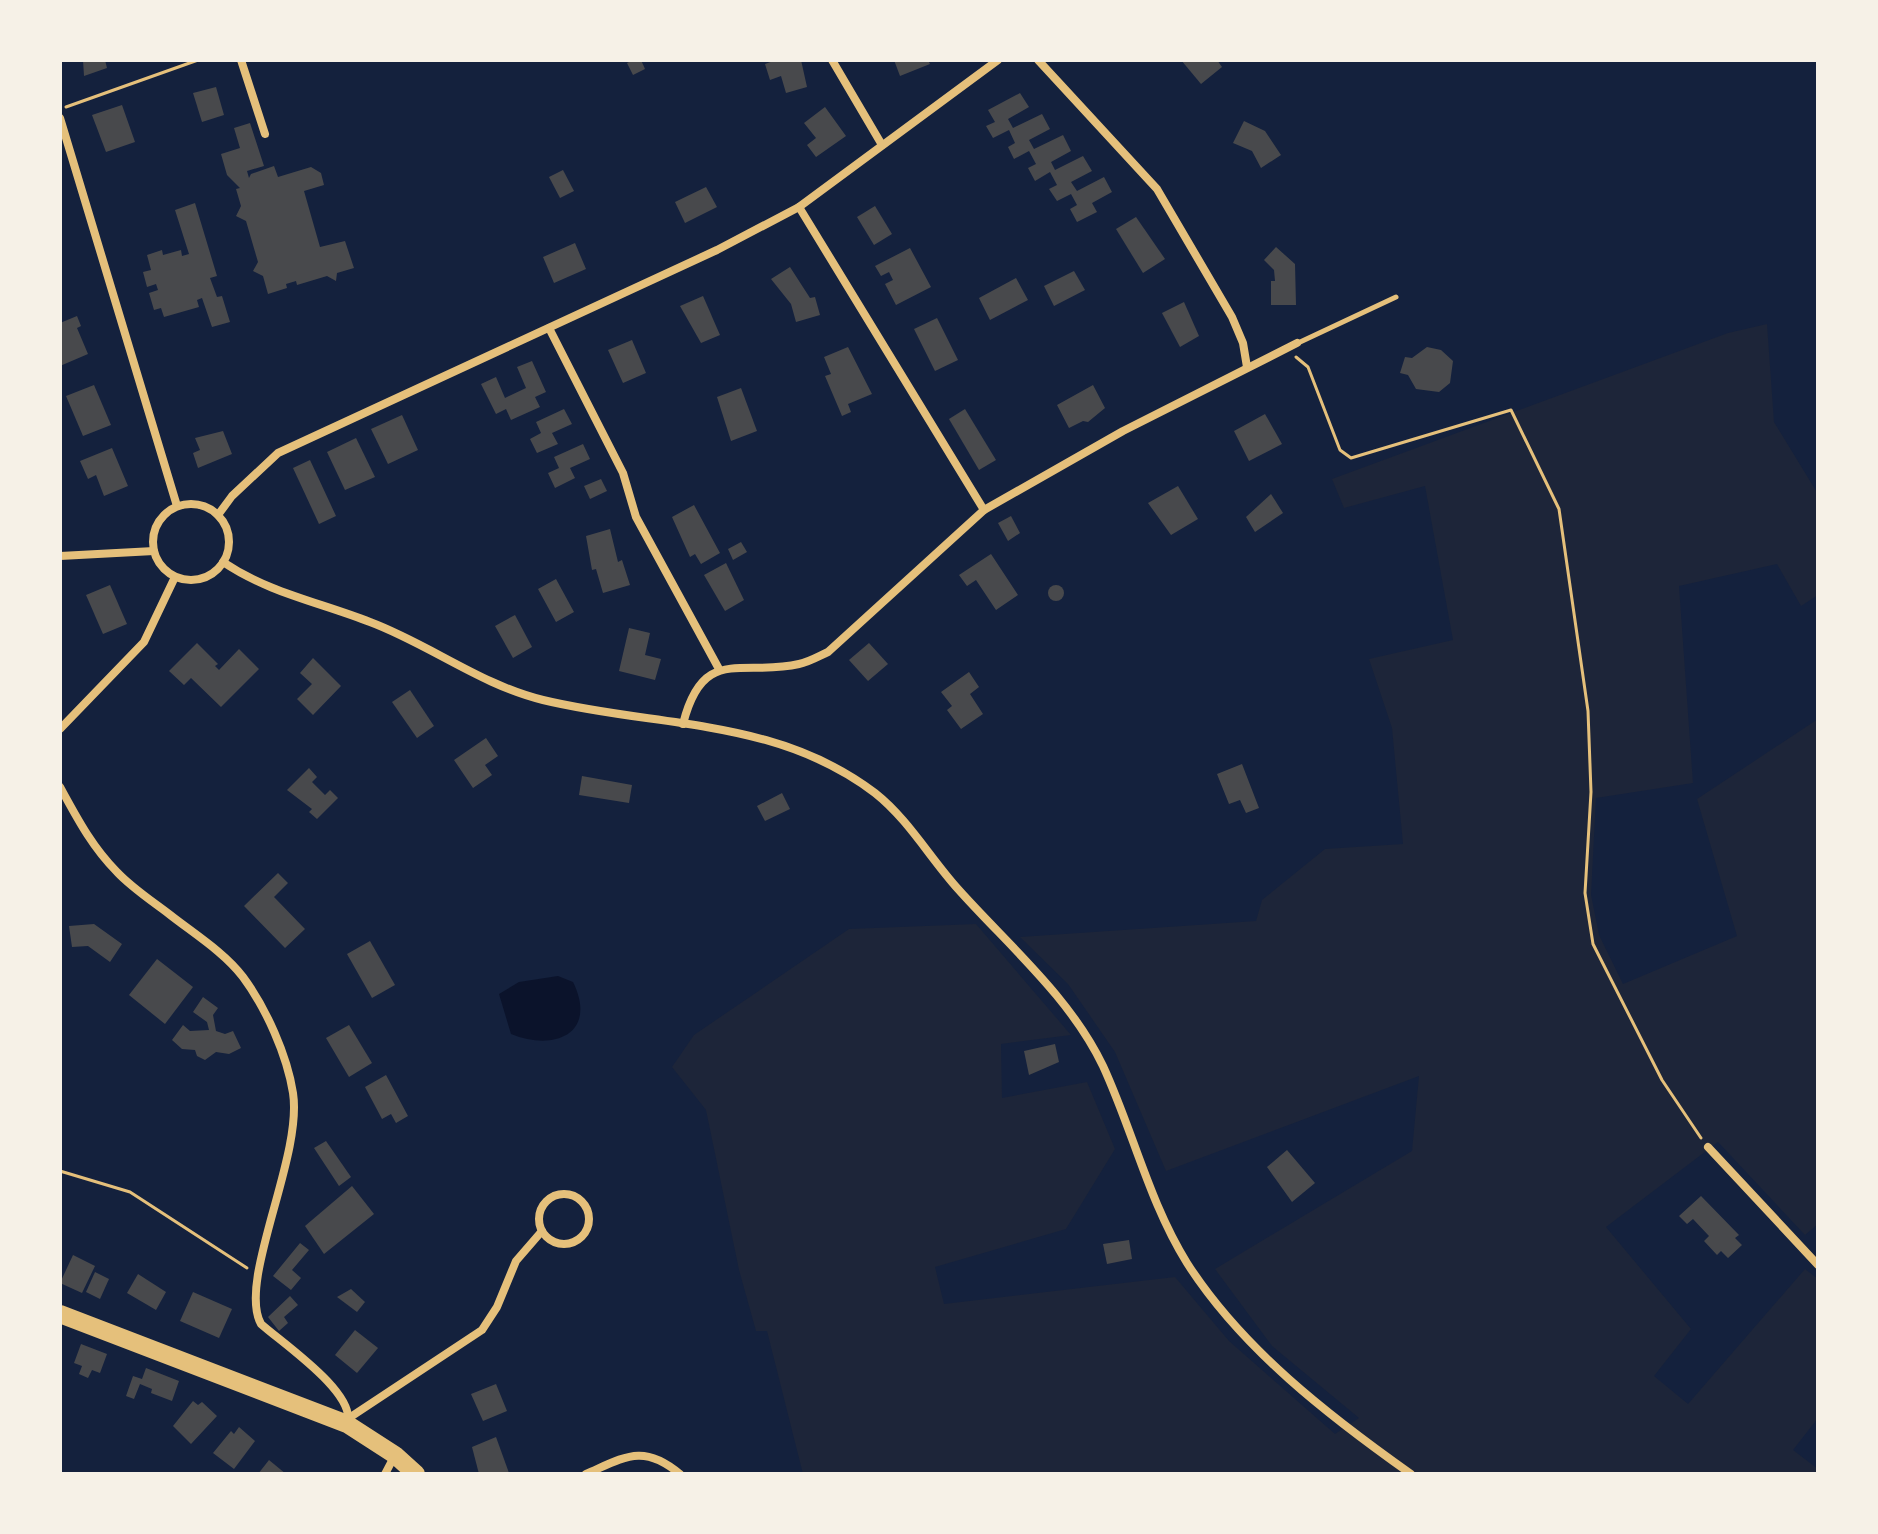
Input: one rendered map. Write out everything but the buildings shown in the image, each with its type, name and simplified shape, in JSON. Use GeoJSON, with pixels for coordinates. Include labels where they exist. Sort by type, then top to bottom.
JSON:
{"type":"FeatureCollection","features":[{"type":"Feature","properties":{"kind":"main road"},"geometry":{"type":"LineString","coordinates":[[60,1314],[348,1421],[416,1474]]}},
{"type":"Feature","properties":{"kind":"street"},"geometry":{"type":"LineString","coordinates":[[241,60],[265,134]]}},
{"type":"Feature","properties":{"kind":"street"},"geometry":{"type":"LineString","coordinates":[[832,60],[882,145]]}},
{"type":"Feature","properties":{"kind":"street"},"geometry":{"type":"LineString","coordinates":[[218,515],[232,496],[278,453],[717,250],[799,207],[998,60]]}},
{"type":"Feature","properties":{"kind":"street"},"geometry":{"type":"LineString","coordinates":[[1038,60],[1157,189],[1232,317],[1243,343],[1247,367]]}},
{"type":"Feature","properties":{"kind":"street"},"geometry":{"type":"LineString","coordinates":[[60,118],[177,506]]}},
{"type":"Feature","properties":{"kind":"street"},"geometry":{"type":"LineString","coordinates":[[799,207],[984,510]]}},
{"type":"Feature","properties":{"kind":"street"},"geometry":{"type":"LineString","coordinates":[[549,328],[623,473],[636,517],[719,669]]}},
{"type":"Feature","properties":{"kind":"street"},"geometry":{"type":"LineString","coordinates":[[683,724],[698,687],[719,669],[798,664],[828,652],[984,510],[1297,343]]}},
{"type":"Feature","properties":{"kind":"street"},"geometry":{"type":"LineString","coordinates":[[191,504],[206,507],[218,515],[229,538],[223,562],[202,579],[175,577],[158,561],[154,551],[157,524],[177,506],[191,504]]}},
{"type":"Feature","properties":{"kind":"street"},"geometry":{"type":"LineString","coordinates":[[60,556],[154,551]]}},
{"type":"Feature","properties":{"kind":"street"},"geometry":{"type":"LineString","coordinates":[[223,562],[284,595],[369,622],[491,682],[536,698],[595,712],[754,736],[811,753],[879,796],[1072,1015],[1101,1061],[1125,1115],[1159,1211],[1186,1262],[1219,1307],[1291,1380],[1411,1474]]}},
{"type":"Feature","properties":{"kind":"street"},"geometry":{"type":"LineString","coordinates":[[60,729],[144,642],[175,577]]}},
{"type":"Feature","properties":{"kind":"street"},"geometry":{"type":"LineString","coordinates":[[60,787],[87,838],[118,874],[242,976],[278,1045],[294,1096],[293,1131],[283,1187],[257,1274],[254,1301],[261,1324],[331,1383],[347,1406],[348,1421]]}},
{"type":"Feature","properties":{"kind":"street"},"geometry":{"type":"LineString","coordinates":[[1708,1147],[1818,1265]]}},
{"type":"Feature","properties":{"kind":"street"},"geometry":{"type":"LineString","coordinates":[[556,1195],[574,1195],[587,1207],[587,1230],[576,1241],[553,1242],[542,1231],[539,1214],[548,1199],[556,1195]]}},
{"type":"Feature","properties":{"kind":"street"},"geometry":{"type":"LineString","coordinates":[[348,1421],[482,1330],[497,1307],[516,1261],[542,1231]]}},
{"type":"Feature","properties":{"kind":"street"},"geometry":{"type":"LineString","coordinates":[[385,1474],[395,1455]]}},
{"type":"Feature","properties":{"kind":"street"},"geometry":{"type":"LineString","coordinates":[[586,1474],[629,1455],[649,1455],[680,1474]]}},
{"type":"Feature","properties":{"kind":"lane"},"geometry":{"type":"LineString","coordinates":[[1297,343],[1396,297]]}},
{"type":"Feature","properties":{"kind":"path"},"geometry":{"type":"LineString","coordinates":[[60,109],[198,60]]}},
{"type":"Feature","properties":{"kind":"path"},"geometry":{"type":"LineString","coordinates":[[1285,348],[1308,367],[1340,450],[1351,458],[1511,410],[1559,509],[1588,711],[1591,792],[1585,893],[1593,944],[1662,1080],[1708,1147]]}},
{"type":"Feature","properties":{"kind":"path"},"geometry":{"type":"LineString","coordinates":[[60,1171],[130,1192],[257,1274]]}},
{"type":"Feature","properties":{"kind":"shaded area"},"geometry":{"type":"Polygon","coordinates":[[[1767,324],[1774,422],[1818,494],[1818,595],[1801,606],[1777,564],[1679,586],[1693,783],[1596,798],[1591,895],[1599,935],[1623,984],[1737,936],[1697,799],[1818,719],[1818,1224],[1805,1235],[1718,1142],[1606,1227],[1691,1329],[1654,1376],[1688,1404],[1805,1269],[1818,1279],[1818,1418],[1793,1450],[1818,1469],[1818,1474],[803,1474],[767,1331],[756,1331],[739,1270],[706,1110],[672,1067],[694,1035],[849,929],[976,924],[1071,1035],[1001,1044],[1002,1098],[1087,1082],[1115,1149],[1066,1229],[935,1267],[944,1304],[1175,1277],[1229,1341],[1335,1434],[1359,1418],[1272,1346],[1215,1269],[1412,1151],[1419,1076],[1166,1171],[1115,1052],[1068,984],[1020,937],[1256,921],[1262,900],[1325,849],[1403,844],[1392,728],[1369,659],[1453,640],[1425,486],[1344,508],[1332,479],[1728,333],[1767,324]]]}},
{"type":"Feature","properties":{"kind":"shaded area"},"geometry":{"type":"Polygon","coordinates":[[[558,976],[573,982],[580,1014],[576,1026],[557,1039],[543,1041],[511,1034],[499,994],[519,982],[558,976]]]}}]}
